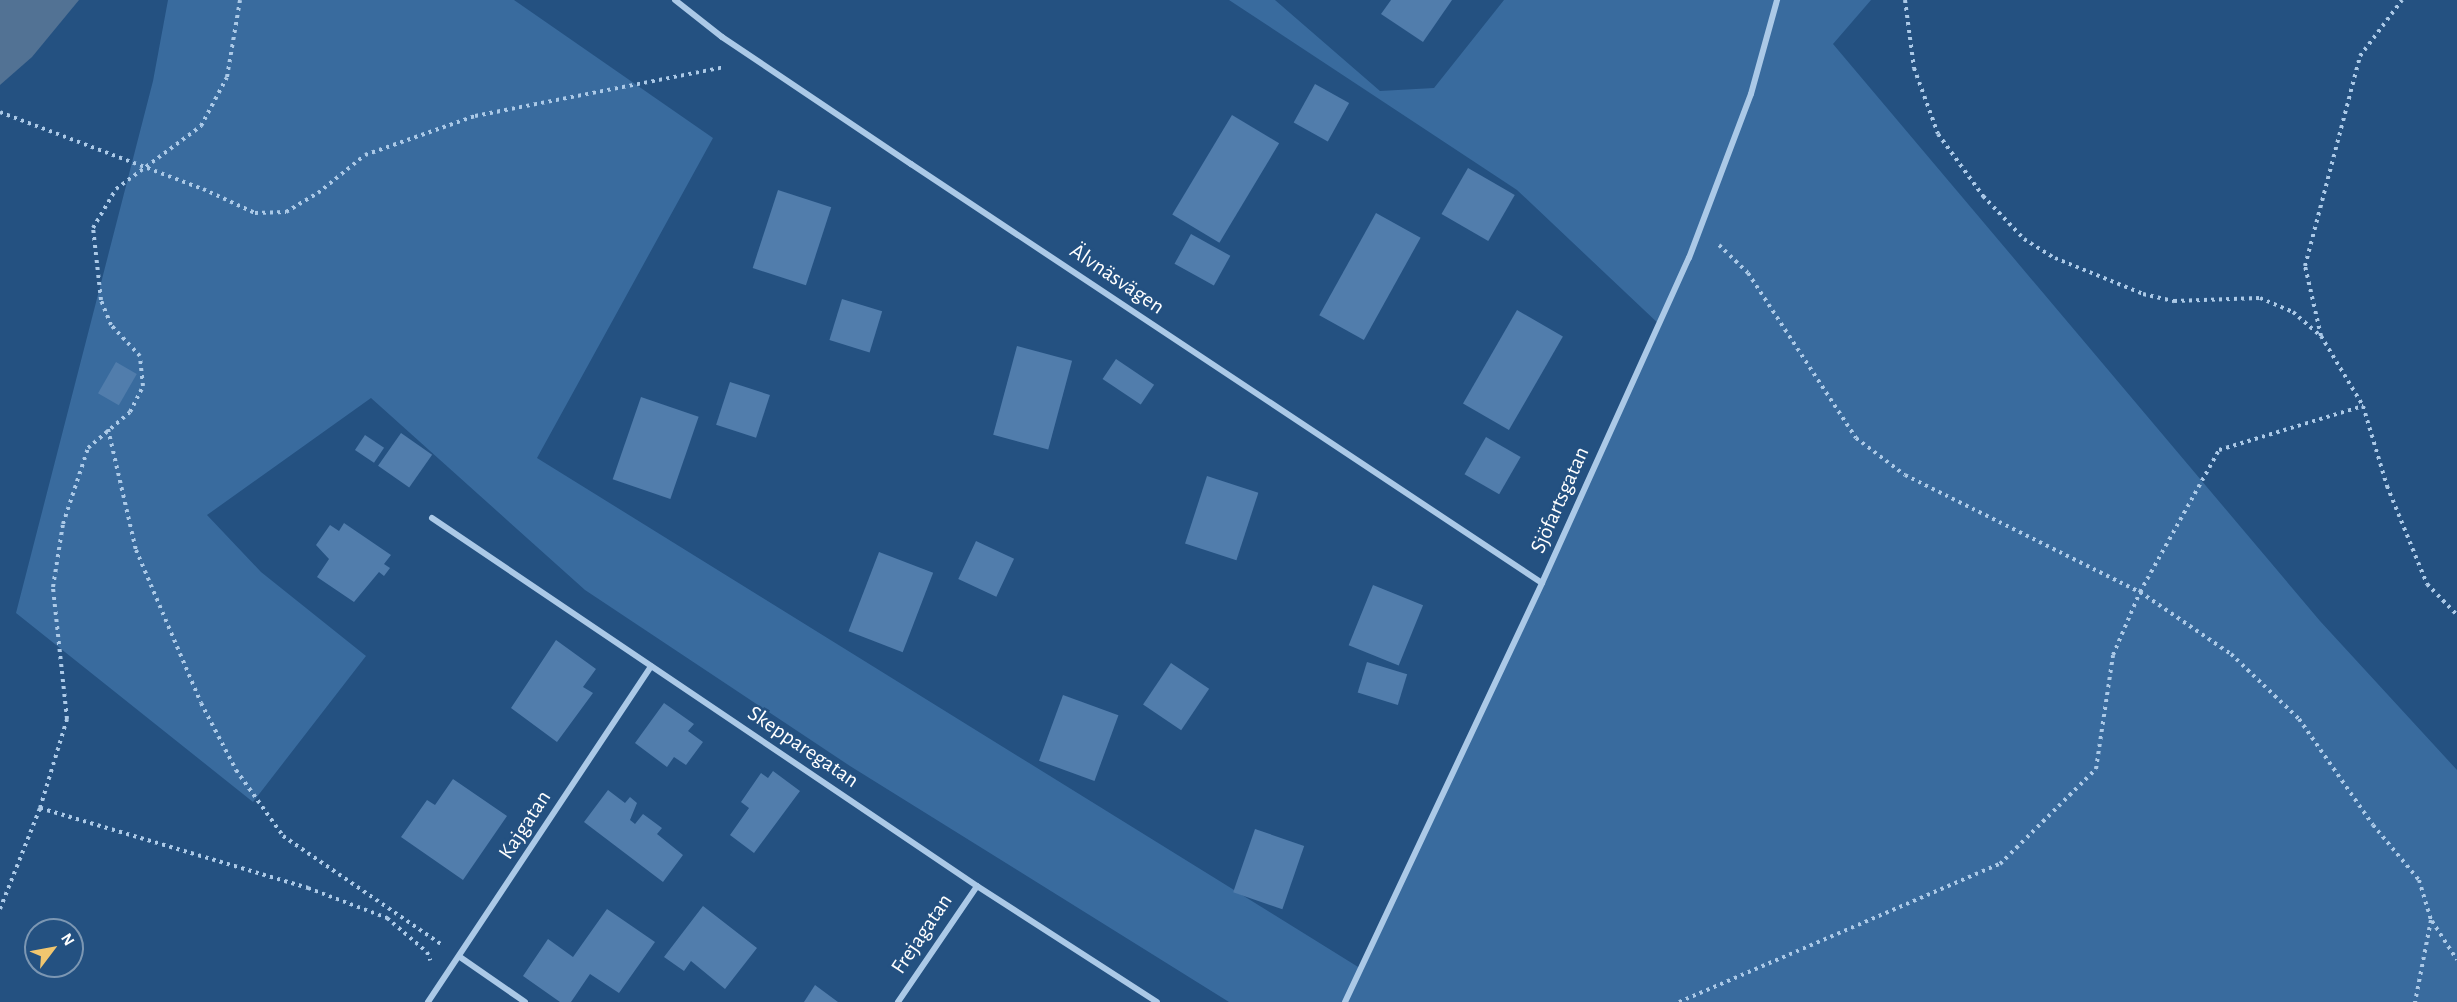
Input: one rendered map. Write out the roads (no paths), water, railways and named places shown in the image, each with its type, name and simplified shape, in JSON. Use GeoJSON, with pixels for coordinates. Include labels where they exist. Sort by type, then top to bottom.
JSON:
{"type":"FeatureCollection","features":[{"type":"Feature","properties":{"kind":"street","name":"Älvnäsvägen"},"geometry":{"type":"LineString","coordinates":[[675,0],[756,60],[1542,583]]}},
{"type":"Feature","properties":{"kind":"street","name":"Sjöfartsgatan"},"geometry":{"type":"LineString","coordinates":[[1345,1002],[1542,583],[1701,228],[1751,94],[1777,0]]}},
{"type":"Feature","properties":{"kind":"street","name":"Skepparegatan"},"geometry":{"type":"LineString","coordinates":[[432,518],[976,886],[1157,1002]]}},
{"type":"Feature","properties":{"kind":"street","name":"Kajgatan"},"geometry":{"type":"LineString","coordinates":[[428,1002],[651,666]]}},
{"type":"Feature","properties":{"kind":"street","name":"Frejagatan"},"geometry":{"type":"LineString","coordinates":[[898,1002],[976,886]]}},
{"type":"Feature","properties":{"kind":"street"},"geometry":{"type":"LineString","coordinates":[[460,957],[525,1002]]}}]}
